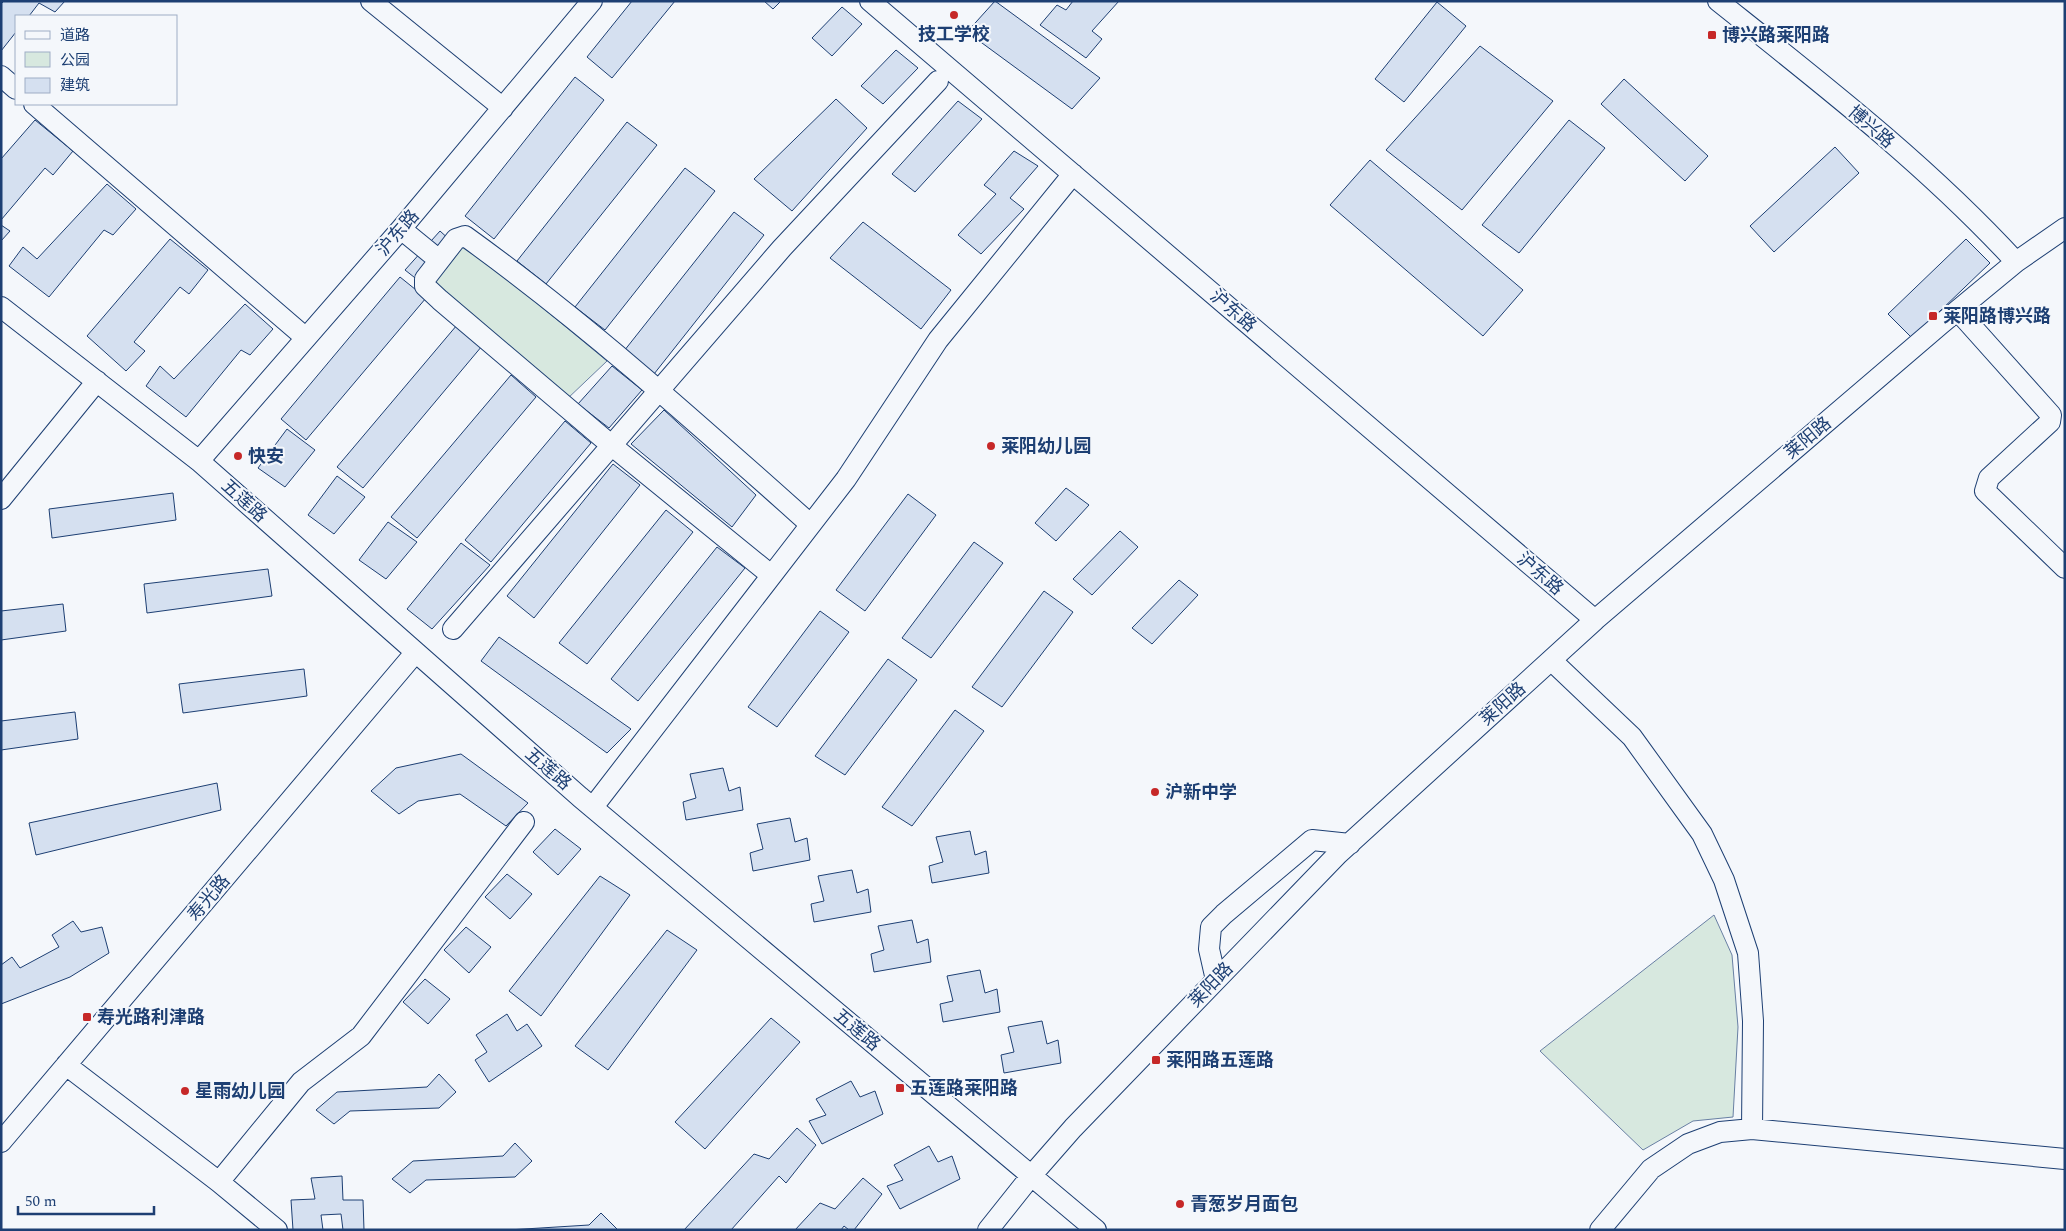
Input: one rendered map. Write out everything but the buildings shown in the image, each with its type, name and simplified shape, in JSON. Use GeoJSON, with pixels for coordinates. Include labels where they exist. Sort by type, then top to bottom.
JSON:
{"type":"FeatureCollection","features":[{"type":"Feature","properties":{"kind":"street"},"geometry":{"type":"LineString","coordinates":[[370,1],[502,108]]}},
{"type":"Feature","properties":{"kind":"street","name":"沪东路"},"geometry":{"type":"LineString","coordinates":[[199,461],[402,229],[592,1]]}},
{"type":"Feature","properties":{"kind":"street","name":"沪东路"},"geometry":{"type":"LineString","coordinates":[[870,1],[1595,620]]}},
{"type":"Feature","properties":{"kind":"street","name":"博兴路"},"geometry":{"type":"LineString","coordinates":[[1718,1],[1794,60],[1892,145],[1980,223],[2016,262]]}},
{"type":"Feature","properties":{"kind":"street"},"geometry":{"type":"LineString","coordinates":[[1,76],[15,88]]}},
{"type":"Feature","properties":{"kind":"street"},"geometry":{"type":"LineString","coordinates":[[453,629],[782,248],[938,81]]}},
{"type":"Feature","properties":{"kind":"street"},"geometry":{"type":"LineString","coordinates":[[35,105],[306,338]]}},
{"type":"Feature","properties":{"kind":"street"},"geometry":{"type":"LineString","coordinates":[[593,807],[846,479],[938,340],[1073,174]]}},
{"type":"Feature","properties":{"kind":"street","name":"莱阳路"},"geometry":{"type":"LineString","coordinates":[[988,1230],[1031,1176],[1074,1128],[1263,930],[1350,844],[1595,620],[2016,262],[2065,228]]}},
{"type":"Feature","properties":{"kind":"street"},"geometry":{"type":"LineString","coordinates":[[402,229],[439,260]]}},
{"type":"Feature","properties":{"kind":"street"},"geometry":{"type":"LineString","coordinates":[[771,575],[611,445],[425,286],[425,279],[439,260],[456,239],[465,236],[583,327],[659,389],[810,524]]}},
{"type":"Feature","properties":{"kind":"street","name":"五莲路"},"geometry":{"type":"LineString","coordinates":[[1,306],[199,461],[415,653],[593,807],[1096,1230]]}},
{"type":"Feature","properties":{"kind":"street"},"geometry":{"type":"LineString","coordinates":[[1958,311],[2051,415],[2050,422],[1989,478],[1985,491],[2065,568]]}},
{"type":"Feature","properties":{"kind":"street"},"geometry":{"type":"LineString","coordinates":[[1,500],[98,381]]}},
{"type":"Feature","properties":{"kind":"street","name":"寿光路"},"geometry":{"type":"LineString","coordinates":[[1,1142],[415,653]]}},
{"type":"Feature","properties":{"kind":"street"},"geometry":{"type":"LineString","coordinates":[[1551,660],[1632,737],[1702,834],[1724,880],[1748,953],[1752,1021],[1752,1129]]}},
{"type":"Feature","properties":{"kind":"street"},"geometry":{"type":"LineString","coordinates":[[219,1182],[301,1082],[361,1036],[524,822]]}},
{"type":"Feature","properties":{"kind":"street"},"geometry":{"type":"LineString","coordinates":[[1216,980],[1209,949],[1211,927],[1312,840],[1350,844]]}},
{"type":"Feature","properties":{"kind":"street"},"geometry":{"type":"LineString","coordinates":[[66,1065],[219,1182],[277,1230]]}},
{"type":"Feature","properties":{"kind":"street"},"geometry":{"type":"LineString","coordinates":[[1600,1230],[1651,1169],[1688,1144],[1720,1132],[1752,1129],[2065,1159]]}},
{"type":"Feature","properties":{"kind":"green space"},"geometry":{"type":"Polygon","coordinates":[[[462,241],[607,361],[566,400],[427,282],[462,241]]]}},
{"type":"Feature","properties":{"kind":"green space"},"geometry":{"type":"Polygon","coordinates":[[[1714,915],[1732,955],[1738,1027],[1733,1117],[1693,1121],[1643,1150],[1540,1051],[1714,915]]]}},
{"type":"Feature","properties":{"kind":"place","name":"技工学校"},"geometry":{"type":"Point","coordinates":[954,15]}},
{"type":"Feature","properties":{"kind":"place","name":"博兴路莱阳路"},"geometry":{"type":"Point","coordinates":[1712,35]}},
{"type":"Feature","properties":{"kind":"place","name":"莱阳路博兴路"},"geometry":{"type":"Point","coordinates":[1933,316]}},
{"type":"Feature","properties":{"kind":"place","name":"莱阳幼儿园"},"geometry":{"type":"Point","coordinates":[991,446]}},
{"type":"Feature","properties":{"kind":"place","name":"快安"},"geometry":{"type":"Point","coordinates":[238,456]}},
{"type":"Feature","properties":{"kind":"place","name":"沪新中学"},"geometry":{"type":"Point","coordinates":[1155,792]}},
{"type":"Feature","properties":{"kind":"place","name":"寿光路利津路"},"geometry":{"type":"Point","coordinates":[87,1017]}},
{"type":"Feature","properties":{"kind":"place","name":"莱阳路五莲路"},"geometry":{"type":"Point","coordinates":[1156,1060]}},
{"type":"Feature","properties":{"kind":"place","name":"五莲路莱阳路"},"geometry":{"type":"Point","coordinates":[900,1088]}},
{"type":"Feature","properties":{"kind":"place","name":"星雨幼儿园"},"geometry":{"type":"Point","coordinates":[185,1091]}},
{"type":"Feature","properties":{"kind":"place","name":"青葱岁月面包"},"geometry":{"type":"Point","coordinates":[1180,1204]}}]}
